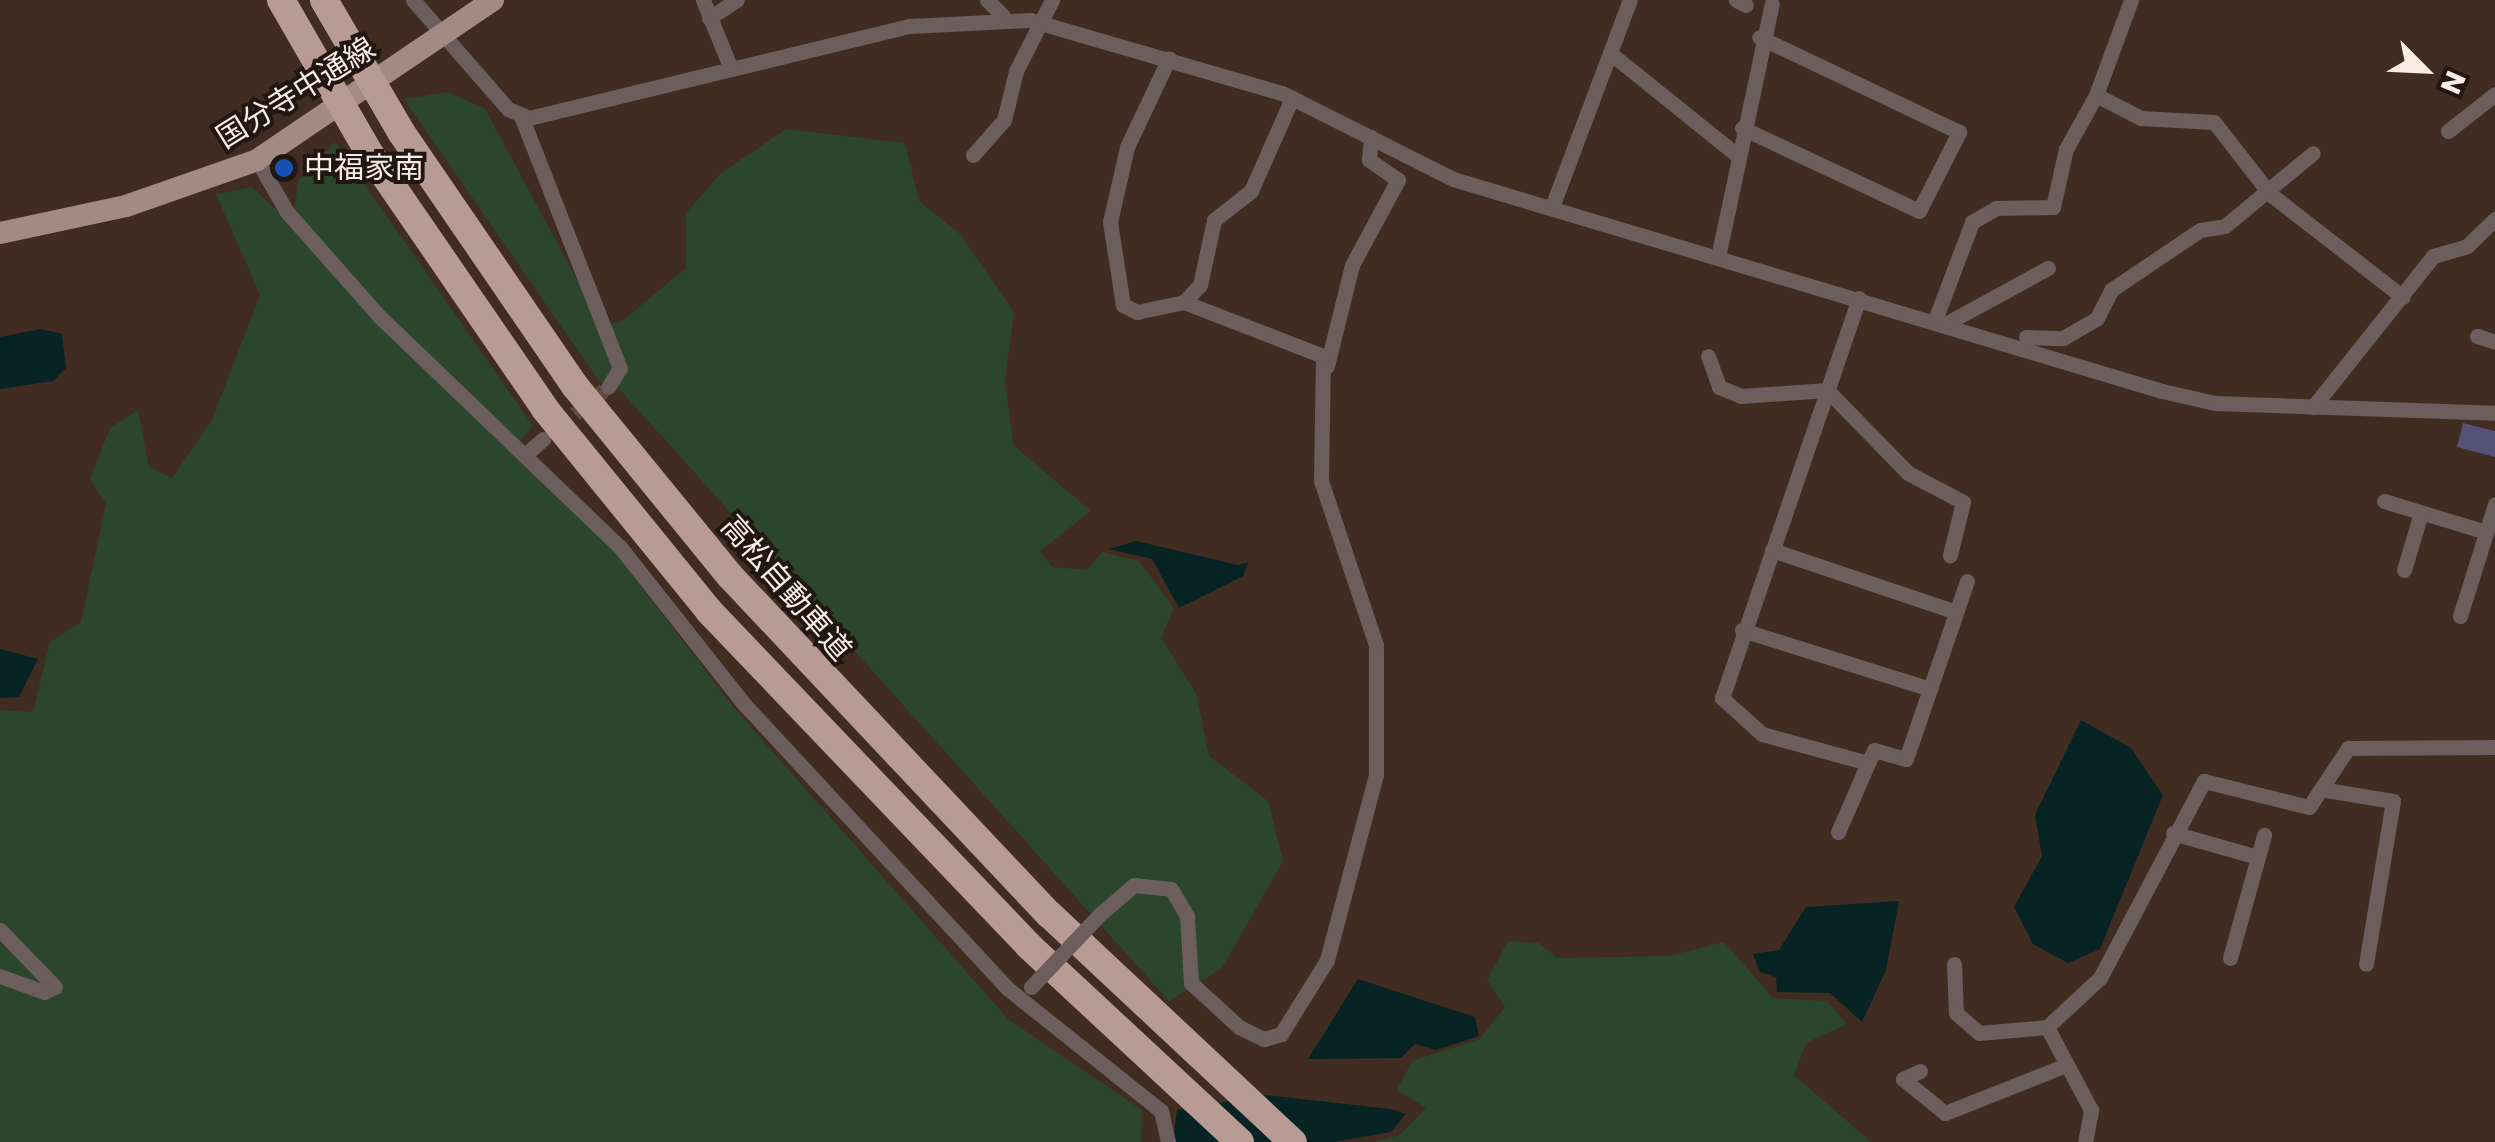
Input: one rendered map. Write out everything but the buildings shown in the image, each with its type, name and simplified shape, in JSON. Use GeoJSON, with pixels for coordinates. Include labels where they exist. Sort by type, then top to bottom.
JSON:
{"type":"FeatureCollection","features":[{"type":"Feature","properties":{"kind":"highway"},"geometry":{"type":"LineString","coordinates":[[281,0],[370,154],[545,410],[709,611],[875,790],[1240,1142]]}},
{"type":"Feature","properties":{"kind":"highway","name":"高松自動車道"},"geometry":{"type":"LineString","coordinates":[[324,0],[401,132],[576,386],[730,576],[890,753],[1193,1050],[1293,1142]]}},
{"type":"Feature","properties":{"kind":"main road","name":"国分寺中通線"},"geometry":{"type":"LineString","coordinates":[[0,233],[126,206],[257,160],[493,0]]}},
{"type":"Feature","properties":{"kind":"street"},"geometry":{"type":"LineString","coordinates":[[414,0],[441,38],[521,116],[620,368],[608,387]]}},
{"type":"Feature","properties":{"kind":"street"},"geometry":{"type":"LineString","coordinates":[[704,0],[729,64]]}},
{"type":"Feature","properties":{"kind":"street"},"geometry":{"type":"LineString","coordinates":[[708,18],[737,0]]}},
{"type":"Feature","properties":{"kind":"street"},"geometry":{"type":"LineString","coordinates":[[987,0],[1003,16]]}},
{"type":"Feature","properties":{"kind":"street"},"geometry":{"type":"LineString","coordinates":[[973,155],[1004,120],[1052,0]]}},
{"type":"Feature","properties":{"kind":"street"},"geometry":{"type":"LineString","coordinates":[[1552,207],[1630,0]]}},
{"type":"Feature","properties":{"kind":"street"},"geometry":{"type":"LineString","coordinates":[[1941,322],[1972,222],[1996,208],[2053,206],[2066,149],[2096,94],[2131,0]]}},
{"type":"Feature","properties":{"kind":"street"},"geometry":{"type":"LineString","coordinates":[[1718,257],[1759,37],[1772,4]]}},
{"type":"Feature","properties":{"kind":"street"},"geometry":{"type":"LineString","coordinates":[[521,116],[729,64],[1003,16],[1040,22],[1169,58],[1292,98],[1452,180],[2215,403],[2495,413]]}},
{"type":"Feature","properties":{"kind":"street"},"geometry":{"type":"LineString","coordinates":[[1742,128],[1919,211],[1959,132],[1759,37]]}},
{"type":"Feature","properties":{"kind":"street"},"geometry":{"type":"LineString","coordinates":[[1610,53],[1737,155]]}},
{"type":"Feature","properties":{"kind":"street"},"geometry":{"type":"LineString","coordinates":[[1169,58],[1126,147],[1108,239],[1128,312],[1184,302],[1308,348],[1328,366]]}},
{"type":"Feature","properties":{"kind":"street"},"geometry":{"type":"LineString","coordinates":[[2096,94],[2142,118],[2214,122],[2270,194],[2403,296]]}},
{"type":"Feature","properties":{"kind":"street"},"geometry":{"type":"LineString","coordinates":[[2448,131],[2495,94]]}},
{"type":"Feature","properties":{"kind":"street"},"geometry":{"type":"LineString","coordinates":[[1184,302],[1200,285],[1214,220],[1251,191],[1292,98]]}},
{"type":"Feature","properties":{"kind":"street"},"geometry":{"type":"LineString","coordinates":[[1019,1000],[1099,915],[1134,885],[1171,890],[1187,916],[1192,984],[1264,1039],[1294,1018],[1328,960],[1376,776],[1377,671],[1372,624],[1320,481],[1328,366],[1352,265],[1398,180],[1369,160],[1371,137]]}},
{"type":"Feature","properties":{"kind":"street"},"geometry":{"type":"LineString","coordinates":[[1990,335],[2063,338],[2096,318],[2111,290],[2270,194],[2312,153]]}},
{"type":"Feature","properties":{"kind":"street"},"geometry":{"type":"LineString","coordinates":[[257,160],[287,212],[380,316],[620,547],[745,705],[1019,1000],[1150,1100],[1168,1142]]}},
{"type":"Feature","properties":{"kind":"street"},"geometry":{"type":"LineString","coordinates":[[2312,407],[2433,256],[2468,246],[2495,219]]}},
{"type":"Feature","properties":{"kind":"street"},"geometry":{"type":"LineString","coordinates":[[1941,322],[2048,268]]}},
{"type":"Feature","properties":{"kind":"street"},"geometry":{"type":"LineString","coordinates":[[1858,298],[1722,698],[1762,734],[1868,763]]}},
{"type":"Feature","properties":{"kind":"street"},"geometry":{"type":"LineString","coordinates":[[2477,336],[2495,342]]}},
{"type":"Feature","properties":{"kind":"street"},"geometry":{"type":"LineString","coordinates":[[1708,356],[1719,387],[1741,396],[1827,390],[1908,472],[1963,502],[1950,555]]}},
{"type":"Feature","properties":{"kind":"street"},"geometry":{"type":"LineString","coordinates":[[526,454],[543,439]]}},
{"type":"Feature","properties":{"kind":"street"},"geometry":{"type":"LineString","coordinates":[[2384,502],[2482,531]]}},
{"type":"Feature","properties":{"kind":"street"},"geometry":{"type":"LineString","coordinates":[[2460,616],[2482,531],[2495,504]]}},
{"type":"Feature","properties":{"kind":"street"},"geometry":{"type":"LineString","coordinates":[[2404,570],[2421,512]]}},
{"type":"Feature","properties":{"kind":"street"},"geometry":{"type":"LineString","coordinates":[[1772,550],[1956,612]]}},
{"type":"Feature","properties":{"kind":"street"},"geometry":{"type":"LineString","coordinates":[[1838,832],[1874,750],[1906,760],[1966,581]]}},
{"type":"Feature","properties":{"kind":"street"},"geometry":{"type":"LineString","coordinates":[[1742,630],[1930,689]]}},
{"type":"Feature","properties":{"kind":"street"},"geometry":{"type":"LineString","coordinates":[[1954,964],[1956,1014],[1979,1033],[2047,1026],[2100,978],[2173,833],[2204,781],[2281,806],[2309,807],[2326,790],[2348,748],[2495,747]]}},
{"type":"Feature","properties":{"kind":"street"},"geometry":{"type":"LineString","coordinates":[[2326,790],[2393,801],[2366,964]]}},
{"type":"Feature","properties":{"kind":"street"},"geometry":{"type":"LineString","coordinates":[[2173,833],[2257,857]]}},
{"type":"Feature","properties":{"kind":"street"},"geometry":{"type":"LineString","coordinates":[[2230,958],[2264,835]]}},
{"type":"Feature","properties":{"kind":"street"},"geometry":{"type":"LineString","coordinates":[[0,930],[55,987],[44,992],[0,976]]}},
{"type":"Feature","properties":{"kind":"street"},"geometry":{"type":"LineString","coordinates":[[2047,1026],[2091,1110],[2085,1142]]}},
{"type":"Feature","properties":{"kind":"street"},"geometry":{"type":"LineString","coordinates":[[1920,1070],[1904,1078],[1945,1113],[2066,1065]]}},
{"type":"Feature","properties":{"kind":"green space"},"geometry":{"type":"Polygon","coordinates":[[[448,92],[485,109],[601,324],[621,322],[686,268],[686,213],[721,173],[786,129],[905,143],[919,201],[960,234],[1014,312],[1005,381],[1013,445],[1091,511],[1040,551],[1052,567],[1087,570],[1102,552],[1139,561],[1174,608],[1161,638],[1196,693],[1209,756],[1268,801],[1283,861],[1222,968],[1169,1001],[623,393],[599,381],[404,99],[448,92]]]}},
{"type":"Feature","properties":{"kind":"green space"},"geometry":{"type":"Polygon","coordinates":[[[335,142],[533,426],[513,449],[613,550],[735,709],[1008,1019],[1142,1110],[1141,1142],[0,1142],[0,710],[33,712],[50,642],[81,622],[106,504],[90,479],[110,428],[138,410],[149,467],[172,478],[212,420],[260,295],[216,194],[252,187],[293,226],[298,181],[335,142]]]}},
{"type":"Feature","properties":{"kind":"green space"},"geometry":{"type":"Polygon","coordinates":[[[1508,941],[1539,943],[1557,958],[1669,956],[1724,942],[1773,998],[1827,1001],[1847,1024],[1806,1043],[1794,1075],[1871,1142],[1375,1142],[1400,1135],[1426,1108],[1397,1090],[1412,1061],[1480,1039],[1505,1007],[1487,980],[1508,941]]]}},
{"type":"Feature","properties":{"kind":"water"},"geometry":{"type":"Polygon","coordinates":[[[41,329],[62,334],[66,368],[53,381],[0,389],[0,337],[41,329]]]}},
{"type":"Feature","properties":{"kind":"water"},"geometry":{"type":"Polygon","coordinates":[[[1136,541],[1238,565],[1249,562],[1243,576],[1179,608],[1152,559],[1109,549],[1136,541]]]}},
{"type":"Feature","properties":{"kind":"water"},"geometry":{"type":"Polygon","coordinates":[[[0,649],[38,659],[19,697],[0,698],[0,649]]]}},
{"type":"Feature","properties":{"kind":"water"},"geometry":{"type":"Polygon","coordinates":[[[2081,720],[2131,748],[2163,795],[2100,949],[2068,963],[2033,944],[2014,907],[2042,856],[2035,815],[2081,720]]]}},
{"type":"Feature","properties":{"kind":"water"},"geometry":{"type":"Polygon","coordinates":[[[1899,901],[1886,970],[1862,1022],[1830,993],[1777,992],[1776,977],[1760,972],[1753,954],[1779,950],[1806,907],[1899,901]]]}},
{"type":"Feature","properties":{"kind":"water"},"geometry":{"type":"Polygon","coordinates":[[[1358,979],[1475,1017],[1479,1036],[1436,1050],[1415,1044],[1401,1058],[1308,1059],[1358,979]]]}},
{"type":"Feature","properties":{"kind":"water"},"geometry":{"type":"Polygon","coordinates":[[[1266,1095],[1406,1114],[1391,1132],[1334,1142],[1173,1142],[1177,1110],[1266,1095]]]}},
{"type":"Feature","properties":{"kind":"tunnel"},"geometry":{"type":"LineString","coordinates":[[557,428],[608,387]]}},
{"type":"Feature","properties":{"kind":"place","name":"中福家南"},"geometry":{"type":"Point","coordinates":[284,168]}}]}
